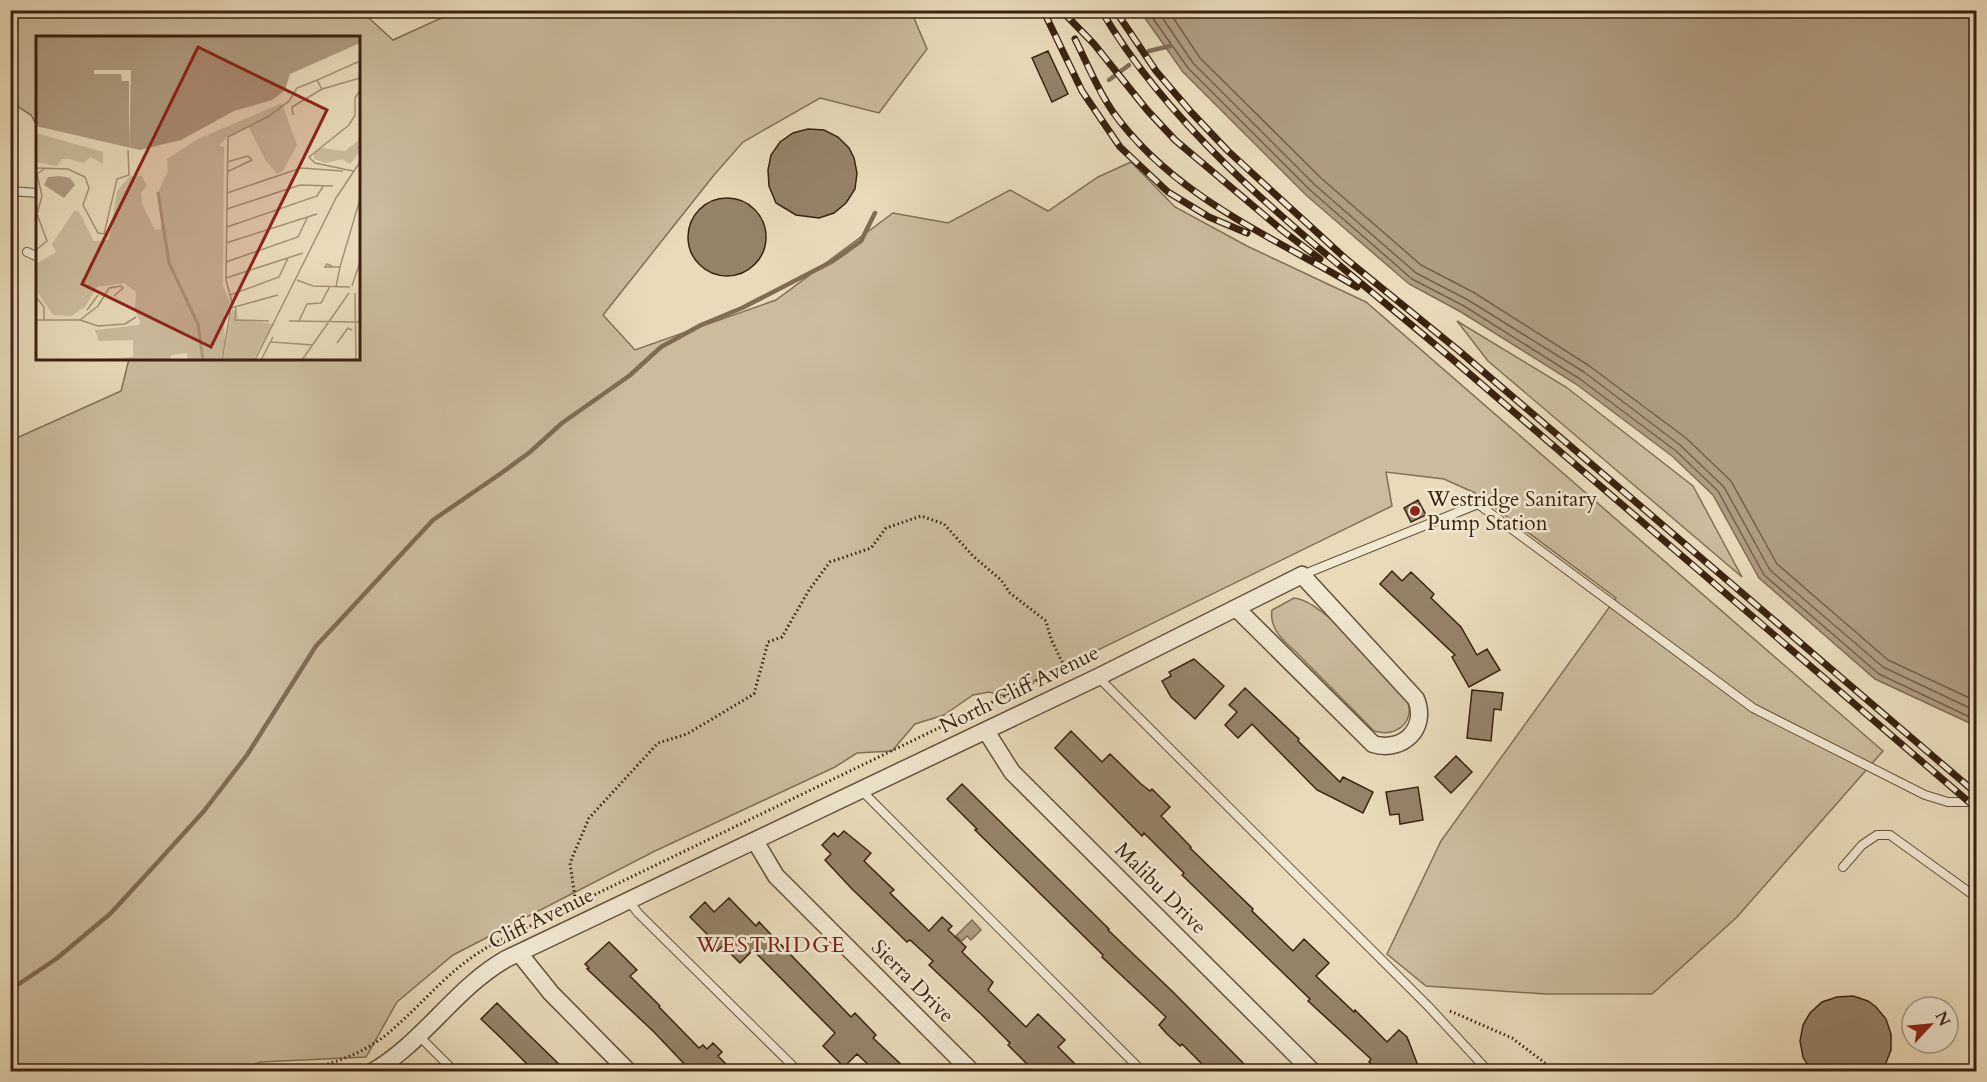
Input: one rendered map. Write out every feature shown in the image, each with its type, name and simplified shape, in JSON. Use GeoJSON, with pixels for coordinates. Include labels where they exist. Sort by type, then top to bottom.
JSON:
{"type":"FeatureCollection","features":[{"type":"Feature","properties":{"kind":"street"},"geometry":{"type":"LineString","coordinates":[[1236,608],[1373,744],[1384,747],[1404,740],[1419,722],[1420,710],[1416,699],[1302,575]]}},
{"type":"Feature","properties":{"kind":"street","name":"North Cliff Avenue"},"geometry":{"type":"LineString","coordinates":[[755,841],[1098,677],[1302,575]]}},
{"type":"Feature","properties":{"kind":"street","name":"Malibu Drive"},"geometry":{"type":"LineString","coordinates":[[986,731],[1012,772],[1313,1071]]}},
{"type":"Feature","properties":{"kind":"street","name":"Cliff Avenue"},"geometry":{"type":"LineString","coordinates":[[372,1071],[394,1058],[478,977],[492,967],[755,841]]}},
{"type":"Feature","properties":{"kind":"street","name":"Sierra Drive"},"geometry":{"type":"LineString","coordinates":[[755,841],[776,876],[972,1071]]}},
{"type":"Feature","properties":{"kind":"street"},"geometry":{"type":"LineString","coordinates":[[519,953],[551,993],[629,1071]]}},
{"type":"Feature","properties":{"kind":"lane"},"geometry":{"type":"LineString","coordinates":[[10,191],[36,194]]}},
{"type":"Feature","properties":{"kind":"lane"},"geometry":{"type":"LineString","coordinates":[[27,252],[36,256]]}},
{"type":"Feature","properties":{"kind":"lane"},"geometry":{"type":"LineString","coordinates":[[1302,575],[1478,504],[1753,708],[1925,795],[1948,802],[1977,802]]}},
{"type":"Feature","properties":{"kind":"lane"},"geometry":{"type":"LineString","coordinates":[[1098,677],[1428,1006],[1489,1071]]}},
{"type":"Feature","properties":{"kind":"lane"},"geometry":{"type":"LineString","coordinates":[[861,790],[1143,1071]]}},
{"type":"Feature","properties":{"kind":"lane"},"geometry":{"type":"LineString","coordinates":[[1843,867],[1862,845],[1877,835],[1890,836],[1977,897]]}},
{"type":"Feature","properties":{"kind":"lane"},"geometry":{"type":"LineString","coordinates":[[628,900],[638,913],[799,1071]]}},
{"type":"Feature","properties":{"kind":"lane"},"geometry":{"type":"LineString","coordinates":[[418,1035],[455,1071]]}},
{"type":"Feature","properties":{"kind":"path"},"geometry":{"type":"LineString","coordinates":[[576,905],[570,863],[589,818],[658,743],[687,734],[754,694],[768,642],[782,637],[809,590],[830,562],[871,548],[886,528],[921,516],[944,524],[973,556],[1001,580],[1010,593],[1046,621],[1051,639],[1065,668]]}},
{"type":"Feature","properties":{"kind":"path"},"geometry":{"type":"LineString","coordinates":[[1428,1006],[1456,1013],[1512,1038],[1557,1071]]}},
{"type":"Feature","properties":{"kind":"shaded area"},"geometry":{"type":"Polygon","coordinates":[[[11,11],[361,11],[393,40],[439,19],[464,11],[911,11],[927,49],[879,113],[820,98],[743,142],[714,175],[603,315],[635,350],[776,300],[893,213],[948,223],[1010,190],[1048,211],[1098,177],[1131,162],[1175,207],[1247,246],[1366,302],[1883,751],[1737,917],[1652,994],[1546,994],[1426,986],[1387,954],[1441,841],[1616,598],[1475,493],[1444,479],[1386,472],[1392,506],[1004,696],[989,692],[973,695],[944,715],[915,724],[892,751],[857,753],[835,767],[655,851],[453,955],[397,1002],[366,1057],[261,1062],[231,1072],[11,1071],[10,441],[121,391],[129,360],[360,360],[360,36],[36,36],[36,124],[31,115],[11,102],[11,11]]]}},
{"type":"Feature","properties":{"kind":"shaded area"},"geometry":{"type":"Polygon","coordinates":[[[1457,321],[1566,387],[1693,486],[1742,577],[1488,361],[1457,321]]]}},
{"type":"Feature","properties":{"kind":"shaded area"},"geometry":{"type":"Polygon","coordinates":[[[1294,598],[1307,602],[1338,625],[1408,702],[1408,717],[1401,727],[1389,732],[1374,731],[1282,639],[1273,623],[1272,610],[1294,598]]]}},
{"type":"Feature","properties":{"kind":"water"},"geometry":{"type":"Polygon","coordinates":[[[1140,11],[1976,11],[1976,726],[1875,679],[1759,578],[1713,495],[1672,456],[1576,384],[1461,312],[1409,284],[1306,195],[1183,72],[1140,11]]]}},
{"type":"Feature","properties":{"kind":"water"},"geometry":{"type":"Polygon","coordinates":[[[972,920],[981,930],[971,940],[967,936],[962,941],[956,936],[972,920]]]}},
{"type":"Feature","properties":{"kind":"building"},"geometry":{"type":"Polygon","coordinates":[[[1048,51],[1068,94],[1052,102],[1032,58],[1048,51]]]}},
{"type":"Feature","properties":{"kind":"building"},"geometry":{"type":"Polygon","coordinates":[[[808,129],[824,130],[838,137],[849,148],[857,173],[855,189],[846,203],[834,213],[819,218],[796,215],[776,203],[769,186],[768,170],[771,155],[780,142],[793,133],[808,129]]]}},
{"type":"Feature","properties":{"kind":"building"},"geometry":{"type":"Polygon","coordinates":[[[719,198],[735,198],[749,204],[760,215],[766,229],[766,245],[760,259],[749,270],[735,276],[719,276],[705,270],[694,259],[688,245],[688,229],[694,215],[705,204],[719,198]]]}},
{"type":"Feature","properties":{"kind":"building","name":"Westridge Sanitary Pump Station"},"geometry":{"type":"Polygon","coordinates":[[[1418,500],[1426,515],[1411,522],[1404,508],[1418,500]]]}},
{"type":"Feature","properties":{"kind":"building"},"geometry":{"type":"Polygon","coordinates":[[[1392,571],[1402,581],[1411,572],[1434,594],[1431,598],[1461,627],[1477,655],[1487,649],[1500,670],[1469,687],[1452,657],[1455,655],[1380,584],[1392,571]]]}},
{"type":"Feature","properties":{"kind":"building"},"geometry":{"type":"Polygon","coordinates":[[[1194,659],[1224,686],[1195,719],[1171,697],[1162,681],[1171,676],[1169,672],[1194,659]]]}},
{"type":"Feature","properties":{"kind":"building"},"geometry":{"type":"Polygon","coordinates":[[[1245,688],[1340,782],[1343,777],[1373,792],[1363,813],[1317,790],[1252,724],[1238,738],[1225,725],[1237,712],[1229,705],[1245,688]]]}},
{"type":"Feature","properties":{"kind":"building"},"geometry":{"type":"Polygon","coordinates":[[[1472,690],[1503,693],[1501,710],[1494,709],[1491,741],[1467,738],[1472,690]]]}},
{"type":"Feature","properties":{"kind":"building"},"geometry":{"type":"Polygon","coordinates":[[[1071,731],[1102,762],[1110,754],[1141,784],[1150,791],[1152,789],[1170,807],[1161,816],[1293,951],[1304,939],[1329,963],[1316,976],[1354,1012],[1355,1010],[1387,1042],[1399,1030],[1407,1037],[1420,1071],[1379,1071],[1369,1062],[1371,1059],[1308,1001],[1310,999],[1182,875],[1184,873],[1144,833],[1142,836],[1055,748],[1071,731]]]}},
{"type":"Feature","properties":{"kind":"building"},"geometry":{"type":"Polygon","coordinates":[[[1456,756],[1472,772],[1451,793],[1435,777],[1456,756]]]}},
{"type":"Feature","properties":{"kind":"building"},"geometry":{"type":"Polygon","coordinates":[[[962,784],[1251,1071],[1209,1071],[1182,1044],[1180,1046],[1167,1034],[1159,1025],[1166,1017],[1102,957],[1103,955],[975,830],[977,829],[947,799],[962,784]]]}},
{"type":"Feature","properties":{"kind":"building"},"geometry":{"type":"Polygon","coordinates":[[[1418,787],[1423,820],[1400,824],[1399,814],[1390,815],[1386,792],[1418,787]]]}},
{"type":"Feature","properties":{"kind":"building"},"geometry":{"type":"Polygon","coordinates":[[[844,831],[871,853],[864,861],[894,890],[890,893],[929,931],[942,917],[952,926],[948,930],[966,947],[962,952],[993,982],[988,990],[1026,1027],[1038,1014],[1065,1040],[1058,1047],[1082,1071],[1034,1071],[1008,1045],[1010,1043],[929,965],[933,961],[910,940],[907,942],[852,889],[825,860],[831,854],[822,845],[834,833],[838,837],[844,831]]]}},
{"type":"Feature","properties":{"kind":"building"},"geometry":{"type":"Polygon","coordinates":[[[729,898],[756,926],[759,922],[851,1017],[855,1013],[876,1035],[873,1038],[908,1071],[875,1071],[857,1054],[844,1067],[823,1046],[835,1033],[753,950],[740,963],[723,946],[717,951],[707,940],[710,937],[690,917],[705,902],[714,912],[729,898]]]}},
{"type":"Feature","properties":{"kind":"building"},"geometry":{"type":"Polygon","coordinates":[[[609,942],[637,970],[630,976],[659,1007],[699,1048],[703,1045],[707,1049],[713,1043],[722,1052],[718,1056],[733,1071],[691,1071],[654,1032],[587,969],[589,968],[585,964],[609,942]]]}},
{"type":"Feature","properties":{"kind":"building"},"geometry":{"type":"Polygon","coordinates":[[[1853,996],[1868,1001],[1886,1019],[1891,1034],[1891,1050],[1885,1065],[1880,1071],[1811,1071],[1803,1057],[1800,1041],[1803,1025],[1810,1013],[1822,1002],[1837,997],[1853,996]]]}},
{"type":"Feature","properties":{"kind":"building"},"geometry":{"type":"Polygon","coordinates":[[[497,1003],[566,1071],[534,1071],[481,1019],[497,1003]]]}},
{"type":"Feature","properties":{"kind":"waterway"},"geometry":{"type":"LineString","coordinates":[[1149,51],[1170,46]]}},
{"type":"Feature","properties":{"kind":"waterway"},"geometry":{"type":"LineString","coordinates":[[1109,80],[1129,65]]}},
{"type":"Feature","properties":{"kind":"waterway"},"geometry":{"type":"LineString","coordinates":[[10,990],[56,959],[110,914],[204,811],[247,755],[316,646],[433,520],[530,452],[562,423],[629,376],[661,347],[833,261],[861,241],[875,213]]}},
{"type":"Feature","properties":{"kind":"railway"},"geometry":{"type":"LineString","coordinates":[[1043,10],[1082,91],[1120,147],[1168,192],[1209,217],[1247,233]]}},
{"type":"Feature","properties":{"kind":"railway"},"geometry":{"type":"LineString","coordinates":[[1061,10],[1094,44],[1147,110],[1175,140],[1283,231],[1320,259]]}},
{"type":"Feature","properties":{"kind":"railway"},"geometry":{"type":"LineString","coordinates":[[1101,10],[1135,61],[1173,109],[1261,198],[1976,808]]}},
{"type":"Feature","properties":{"kind":"railway"},"geometry":{"type":"LineString","coordinates":[[1115,10],[1156,71],[1191,112],[1228,151],[1346,259],[1458,350],[1976,793]]}},
{"type":"Feature","properties":{"kind":"railway"},"geometry":{"type":"LineString","coordinates":[[1075,39],[1113,112],[1137,142],[1164,168],[1225,212],[1357,287]]}},
{"type":"Feature","properties":{"kind":"place","name":"Westridge Sanitary Pump Station"},"geometry":{"type":"Point","coordinates":[1415,511]}},
{"type":"Feature","properties":{"kind":"district","name":"WESTRIDGE"},"geometry":{"type":"Point","coordinates":[771,944]}}]}
